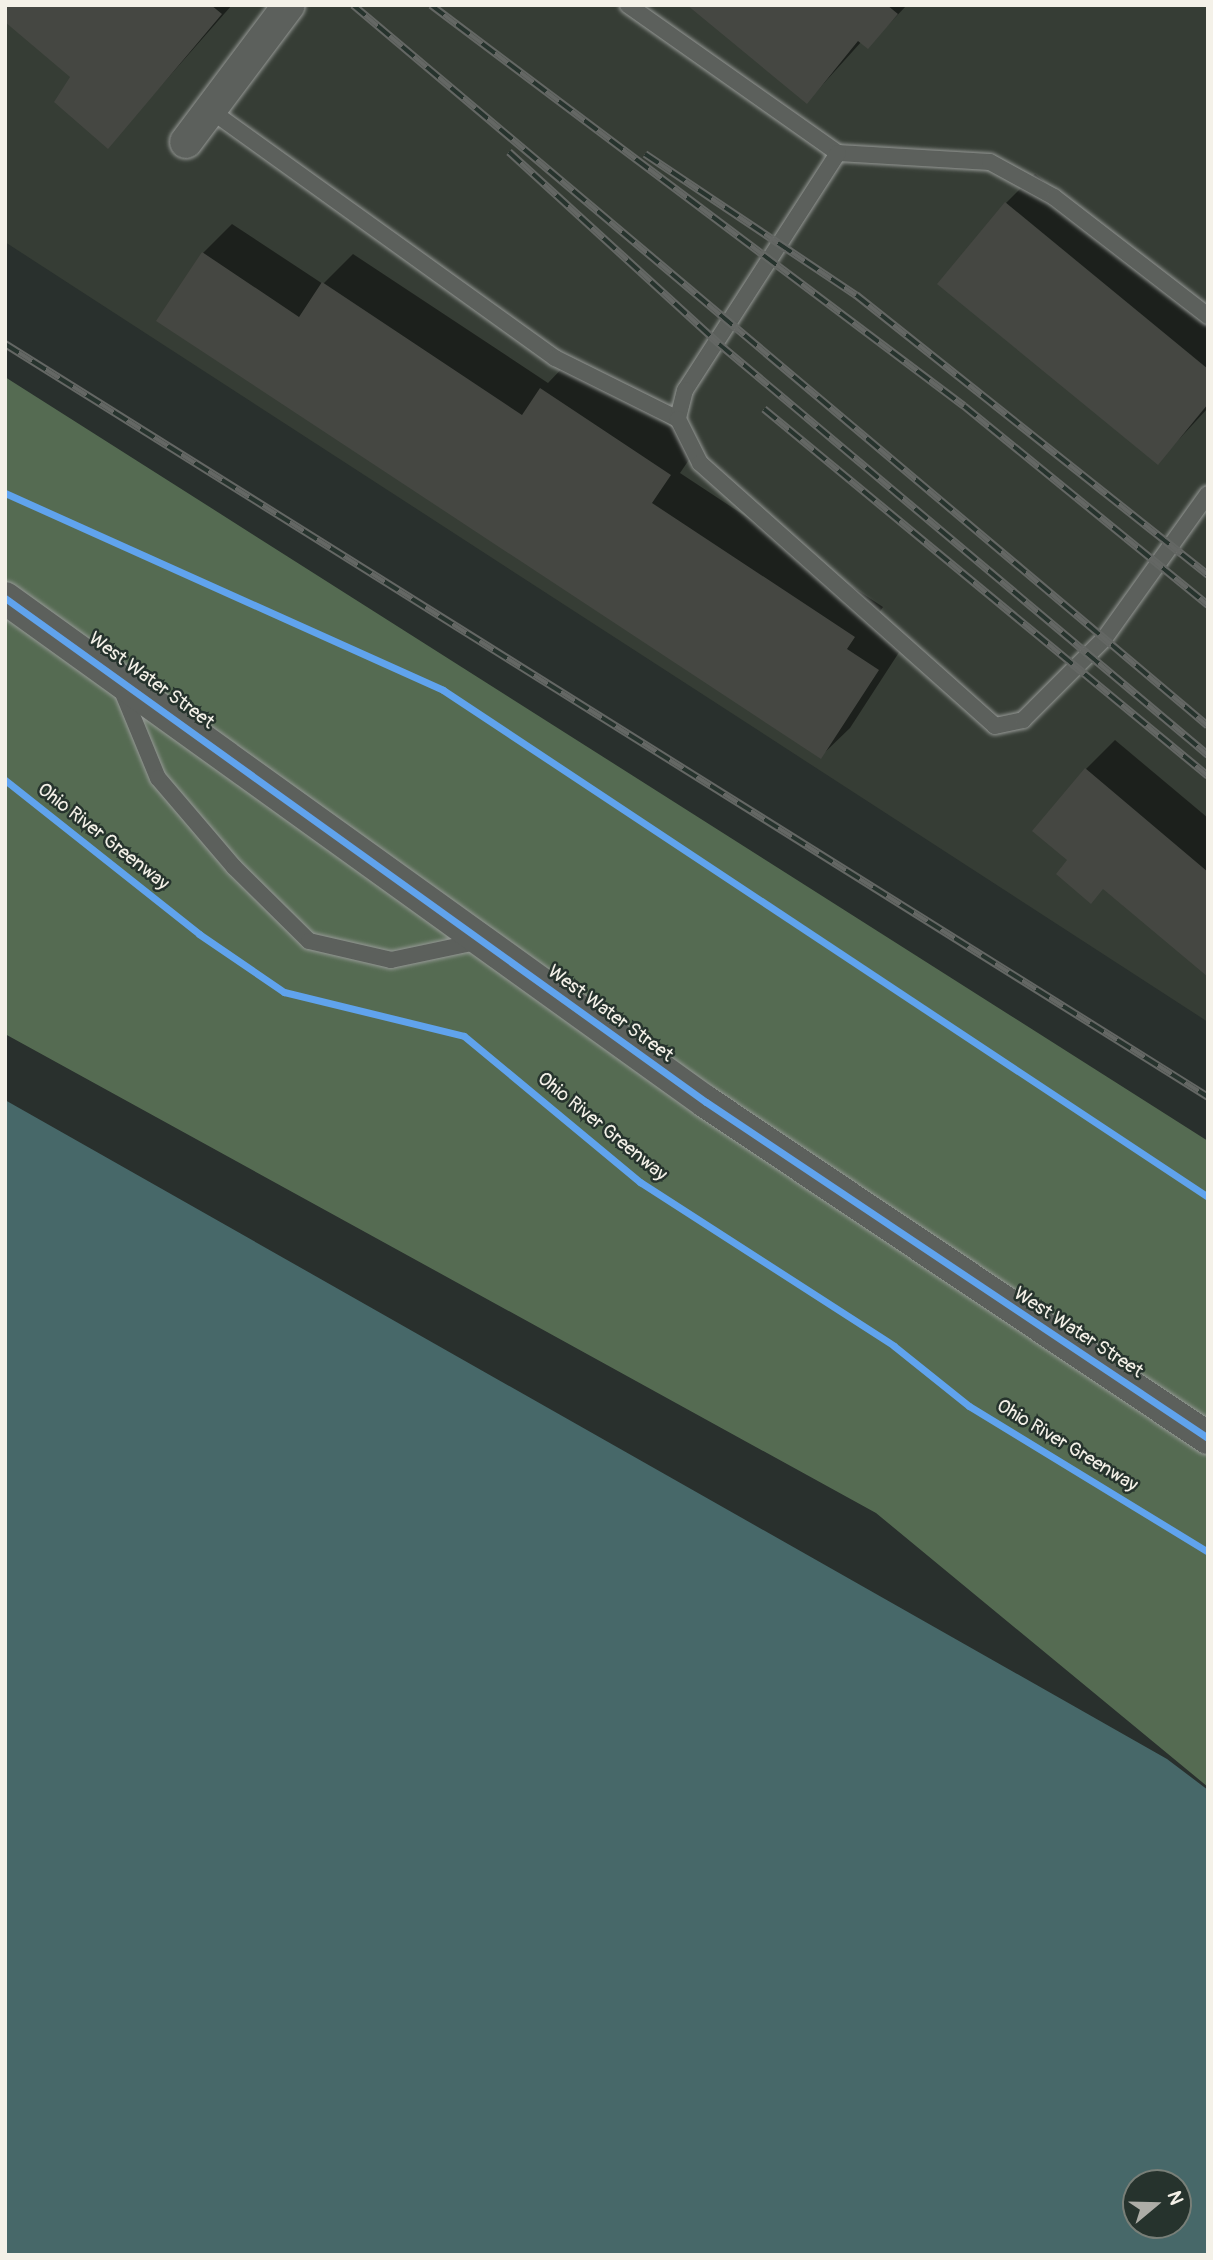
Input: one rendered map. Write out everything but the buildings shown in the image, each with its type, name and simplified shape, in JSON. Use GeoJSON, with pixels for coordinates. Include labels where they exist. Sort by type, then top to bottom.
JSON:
{"type":"FeatureCollection","features":[{"type":"Feature","properties":{"kind":"street"},"geometry":{"type":"LineString","coordinates":[[186,142],[289,5]]}},
{"type":"Feature","properties":{"kind":"street","name":"West Water Street"},"geometry":{"type":"LineString","coordinates":[[5,598],[115,674],[481,941],[885,1226],[1208,1438]]}},
{"type":"Feature","properties":{"kind":"lane"},"geometry":{"type":"LineString","coordinates":[[628,5],[838,153],[990,162],[1054,197],[1208,316]]}},
{"type":"Feature","properties":{"kind":"lane"},"geometry":{"type":"LineString","coordinates":[[210,110],[555,358],[678,419],[700,463],[995,726],[1023,720],[1104,639],[1208,494]]}},
{"type":"Feature","properties":{"kind":"lane"},"geometry":{"type":"LineString","coordinates":[[678,419],[685,390],[838,153]]}},
{"type":"Feature","properties":{"kind":"lane"},"geometry":{"type":"LineString","coordinates":[[115,674],[158,778],[234,867],[309,941],[391,960],[481,941]]}},
{"type":"Feature","properties":{"kind":"shaded area"},"geometry":{"type":"Polygon","coordinates":[[[5,5],[1208,5],[1208,1022],[5,242],[5,5]]]}},
{"type":"Feature","properties":{"kind":"green space"},"geometry":{"type":"Polygon","coordinates":[[[5,377],[1208,1141],[1208,1787],[876,1513],[5,1034],[5,377]]]}},
{"type":"Feature","properties":{"kind":"water"},"geometry":{"type":"Polygon","coordinates":[[[5,1100],[1167,1759],[1208,1790],[1208,2255],[5,2255],[5,1100]]]}},
{"type":"Feature","properties":{"kind":"railway"},"geometry":{"type":"LineString","coordinates":[[353,5],[1208,726]]}},
{"type":"Feature","properties":{"kind":"railway"},"geometry":{"type":"LineString","coordinates":[[431,5],[964,406],[1208,605]]}},
{"type":"Feature","properties":{"kind":"railway"},"geometry":{"type":"LineString","coordinates":[[509,152],[719,344],[1208,755]]}},
{"type":"Feature","properties":{"kind":"railway"},"geometry":{"type":"LineString","coordinates":[[645,154],[856,295],[1208,575]]}},
{"type":"Feature","properties":{"kind":"railway"},"geometry":{"type":"LineString","coordinates":[[5,344],[1208,1097]]}},
{"type":"Feature","properties":{"kind":"railway"},"geometry":{"type":"LineString","coordinates":[[764,409],[1208,776]]}},
{"type":"Feature","properties":{"kind":"cycle path"},"geometry":{"type":"LineString","coordinates":[[5,493],[443,690],[1208,1197]]}},
{"type":"Feature","properties":{"kind":"cycle path"},"geometry":{"type":"LineString","coordinates":[[5,598],[706,1102],[1208,1438]]}},
{"type":"Feature","properties":{"kind":"cycle path","name":"Ohio River Greenway"},"geometry":{"type":"LineString","coordinates":[[5,780],[199,934],[284,992],[464,1036],[640,1182],[894,1346],[969,1406],[1208,1552]]}}]}
